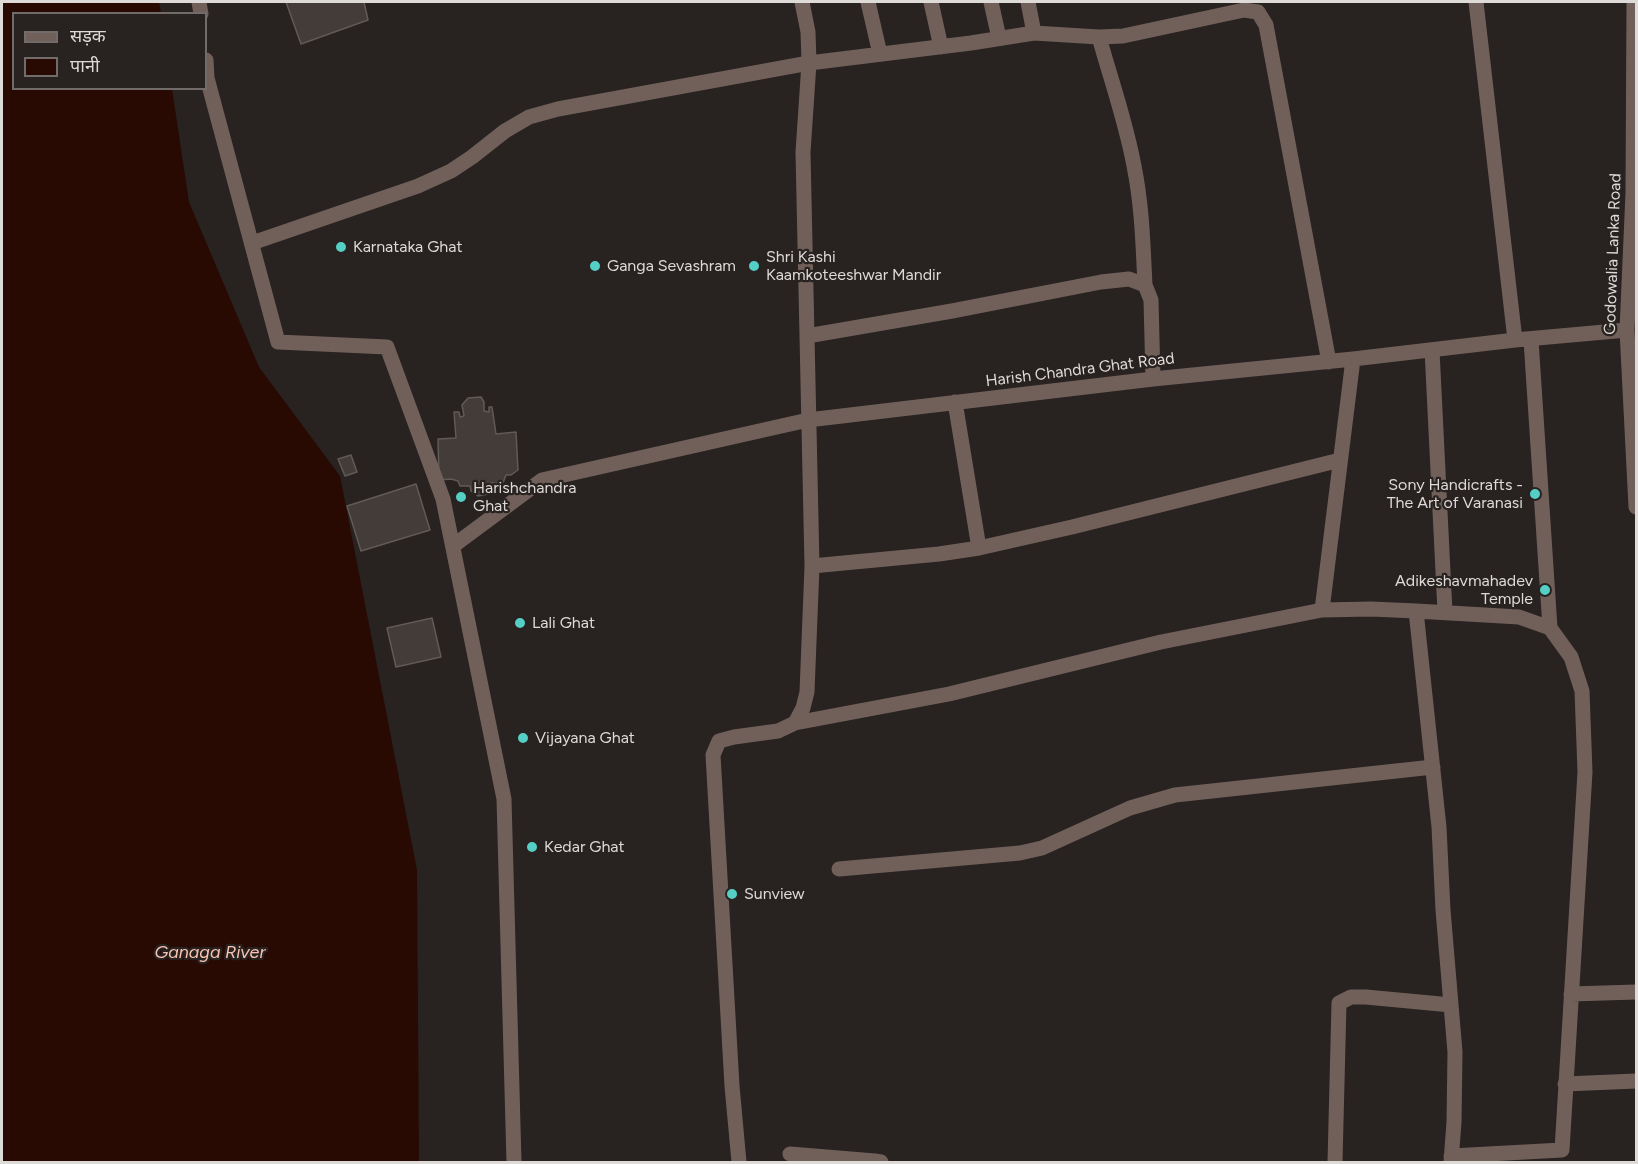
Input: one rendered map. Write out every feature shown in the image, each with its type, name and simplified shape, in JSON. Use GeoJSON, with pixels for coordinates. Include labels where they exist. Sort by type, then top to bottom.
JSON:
{"type":"FeatureCollection","features":[{"type":"Feature","properties":{"kind":"street"},"geometry":{"type":"LineString","coordinates":[[795,723],[803,708],[807,692],[812,566],[803,152],[809,63],[808,32],[802,2]]}},
{"type":"Feature","properties":{"kind":"street"},"geometry":{"type":"LineString","coordinates":[[868,2],[880,54]]}},
{"type":"Feature","properties":{"kind":"street"},"geometry":{"type":"LineString","coordinates":[[931,2],[941,47]]}},
{"type":"Feature","properties":{"kind":"street"},"geometry":{"type":"LineString","coordinates":[[991,2],[999,39]]}},
{"type":"Feature","properties":{"kind":"street"},"geometry":{"type":"LineString","coordinates":[[1028,2],[1034,33]]}},
{"type":"Feature","properties":{"kind":"street"},"geometry":{"type":"LineString","coordinates":[[1416,611],[1439,827],[1443,910],[1455,1052],[1451,1159],[1562,1150],[1585,772],[1582,691],[1571,657],[1550,628],[1523,340],[1476,2]]}},
{"type":"Feature","properties":{"kind":"street","name":"Godowalia Lanka Road"},"geometry":{"type":"LineString","coordinates":[[1634,2],[1633,193],[1627,330],[1636,507]]}},
{"type":"Feature","properties":{"kind":"street"},"geometry":{"type":"LineString","coordinates":[[252,243],[418,186],[451,171],[472,158],[505,131],[529,117],[558,109],[809,63],[1034,33],[1098,37],[1123,36],[1257,7],[1266,25],[1329,362]]}},
{"type":"Feature","properties":{"kind":"street"},"geometry":{"type":"LineString","coordinates":[[1098,37],[1127,136],[1141,208],[1145,285],[1151,300],[1153,380]]}},
{"type":"Feature","properties":{"kind":"street"},"geometry":{"type":"LineString","coordinates":[[207,78],[278,342],[387,347],[444,499],[504,799],[514,1162]]}},
{"type":"Feature","properties":{"kind":"street"},"geometry":{"type":"LineString","coordinates":[[807,336],[1101,282],[1129,279],[1145,285]]}},
{"type":"Feature","properties":{"kind":"street","name":"Harish Chandra Ghat Road"},"geometry":{"type":"LineString","coordinates":[[453,546],[542,480],[808,420],[1153,380],[1627,330]]}},
{"type":"Feature","properties":{"kind":"street"},"geometry":{"type":"LineString","coordinates":[[1432,350],[1445,612]]}},
{"type":"Feature","properties":{"kind":"street"},"geometry":{"type":"LineString","coordinates":[[1322,610],[1353,359]]}},
{"type":"Feature","properties":{"kind":"street"},"geometry":{"type":"LineString","coordinates":[[956,402],[979,548]]}},
{"type":"Feature","properties":{"kind":"street"},"geometry":{"type":"LineString","coordinates":[[812,566],[979,548],[1340,460]]}},
{"type":"Feature","properties":{"kind":"street"},"geometry":{"type":"LineString","coordinates":[[739,1162],[732,1086],[713,755],[719,741],[778,731],[795,723],[949,694],[1161,642],[1322,610],[1445,612],[1519,617],[1550,628]]}},
{"type":"Feature","properties":{"kind":"street"},"geometry":{"type":"LineString","coordinates":[[839,869],[1020,853],[1042,848],[1130,808],[1175,795],[1433,767]]}},
{"type":"Feature","properties":{"kind":"street"},"geometry":{"type":"LineString","coordinates":[[1571,994],[1636,992]]}},
{"type":"Feature","properties":{"kind":"street"},"geometry":{"type":"LineString","coordinates":[[1335,1162],[1339,1004],[1351,997],[1366,997],[1451,1005]]}},
{"type":"Feature","properties":{"kind":"street"},"geometry":{"type":"LineString","coordinates":[[1565,1084],[1636,1081]]}},
{"type":"Feature","properties":{"kind":"street"},"geometry":{"type":"LineString","coordinates":[[790,1154],[881,1162]]}},
{"type":"Feature","properties":{"kind":"water","name":"Ganaga River"},"geometry":{"type":"Polygon","coordinates":[[[2,2],[159,2],[161,12],[12,12],[12,90],[172,90],[189,202],[259,367],[340,476],[417,870],[419,1162],[2,1162],[2,2]]]}},
{"type":"Feature","properties":{"kind":"building"},"geometry":{"type":"Polygon","coordinates":[[[286,2],[364,2],[368,20],[301,44],[286,2]]]}},
{"type":"Feature","properties":{"kind":"building"},"geometry":{"type":"Polygon","coordinates":[[[481,397],[484,402],[484,411],[489,412],[489,407],[492,407],[496,434],[516,432],[518,470],[511,475],[506,475],[503,483],[491,483],[492,489],[488,494],[478,496],[471,491],[470,486],[460,486],[458,481],[439,480],[438,439],[456,438],[454,412],[459,412],[460,417],[464,416],[462,405],[468,398],[481,397]]]}},
{"type":"Feature","properties":{"kind":"building"},"geometry":{"type":"Polygon","coordinates":[[[351,455],[357,472],[345,476],[338,459],[351,455]]]}},
{"type":"Feature","properties":{"kind":"building"},"geometry":{"type":"Polygon","coordinates":[[[416,484],[430,530],[361,551],[347,506],[416,484]]]}},
{"type":"Feature","properties":{"kind":"building"},"geometry":{"type":"Polygon","coordinates":[[[432,618],[441,657],[396,667],[387,628],[432,618]]]}},
{"type":"Feature","properties":{"kind":"place","name":"Karnataka Ghat"},"geometry":{"type":"Point","coordinates":[341,247]}},
{"type":"Feature","properties":{"kind":"place","name":"Ganga Sevashram"},"geometry":{"type":"Point","coordinates":[595,266]}},
{"type":"Feature","properties":{"kind":"place","name":"Shri Kashi Kaamkoteeshwar Mandir"},"geometry":{"type":"Point","coordinates":[754,266]}},
{"type":"Feature","properties":{"kind":"place","name":"Sony Handicrafts - The Art of Varanasi"},"geometry":{"type":"Point","coordinates":[1535,494]}},
{"type":"Feature","properties":{"kind":"place","name":"Harishchandra Ghat"},"geometry":{"type":"Point","coordinates":[461,497]}},
{"type":"Feature","properties":{"kind":"place","name":"Adikeshavmahadev Temple"},"geometry":{"type":"Point","coordinates":[1545,590]}},
{"type":"Feature","properties":{"kind":"place","name":"Lali Ghat"},"geometry":{"type":"Point","coordinates":[520,623]}},
{"type":"Feature","properties":{"kind":"place","name":"Vijayana Ghat"},"geometry":{"type":"Point","coordinates":[523,738]}},
{"type":"Feature","properties":{"kind":"place","name":"Kedar Ghat"},"geometry":{"type":"Point","coordinates":[532,847]}},
{"type":"Feature","properties":{"kind":"place","name":"Sunview"},"geometry":{"type":"Point","coordinates":[732,894]}}]}
